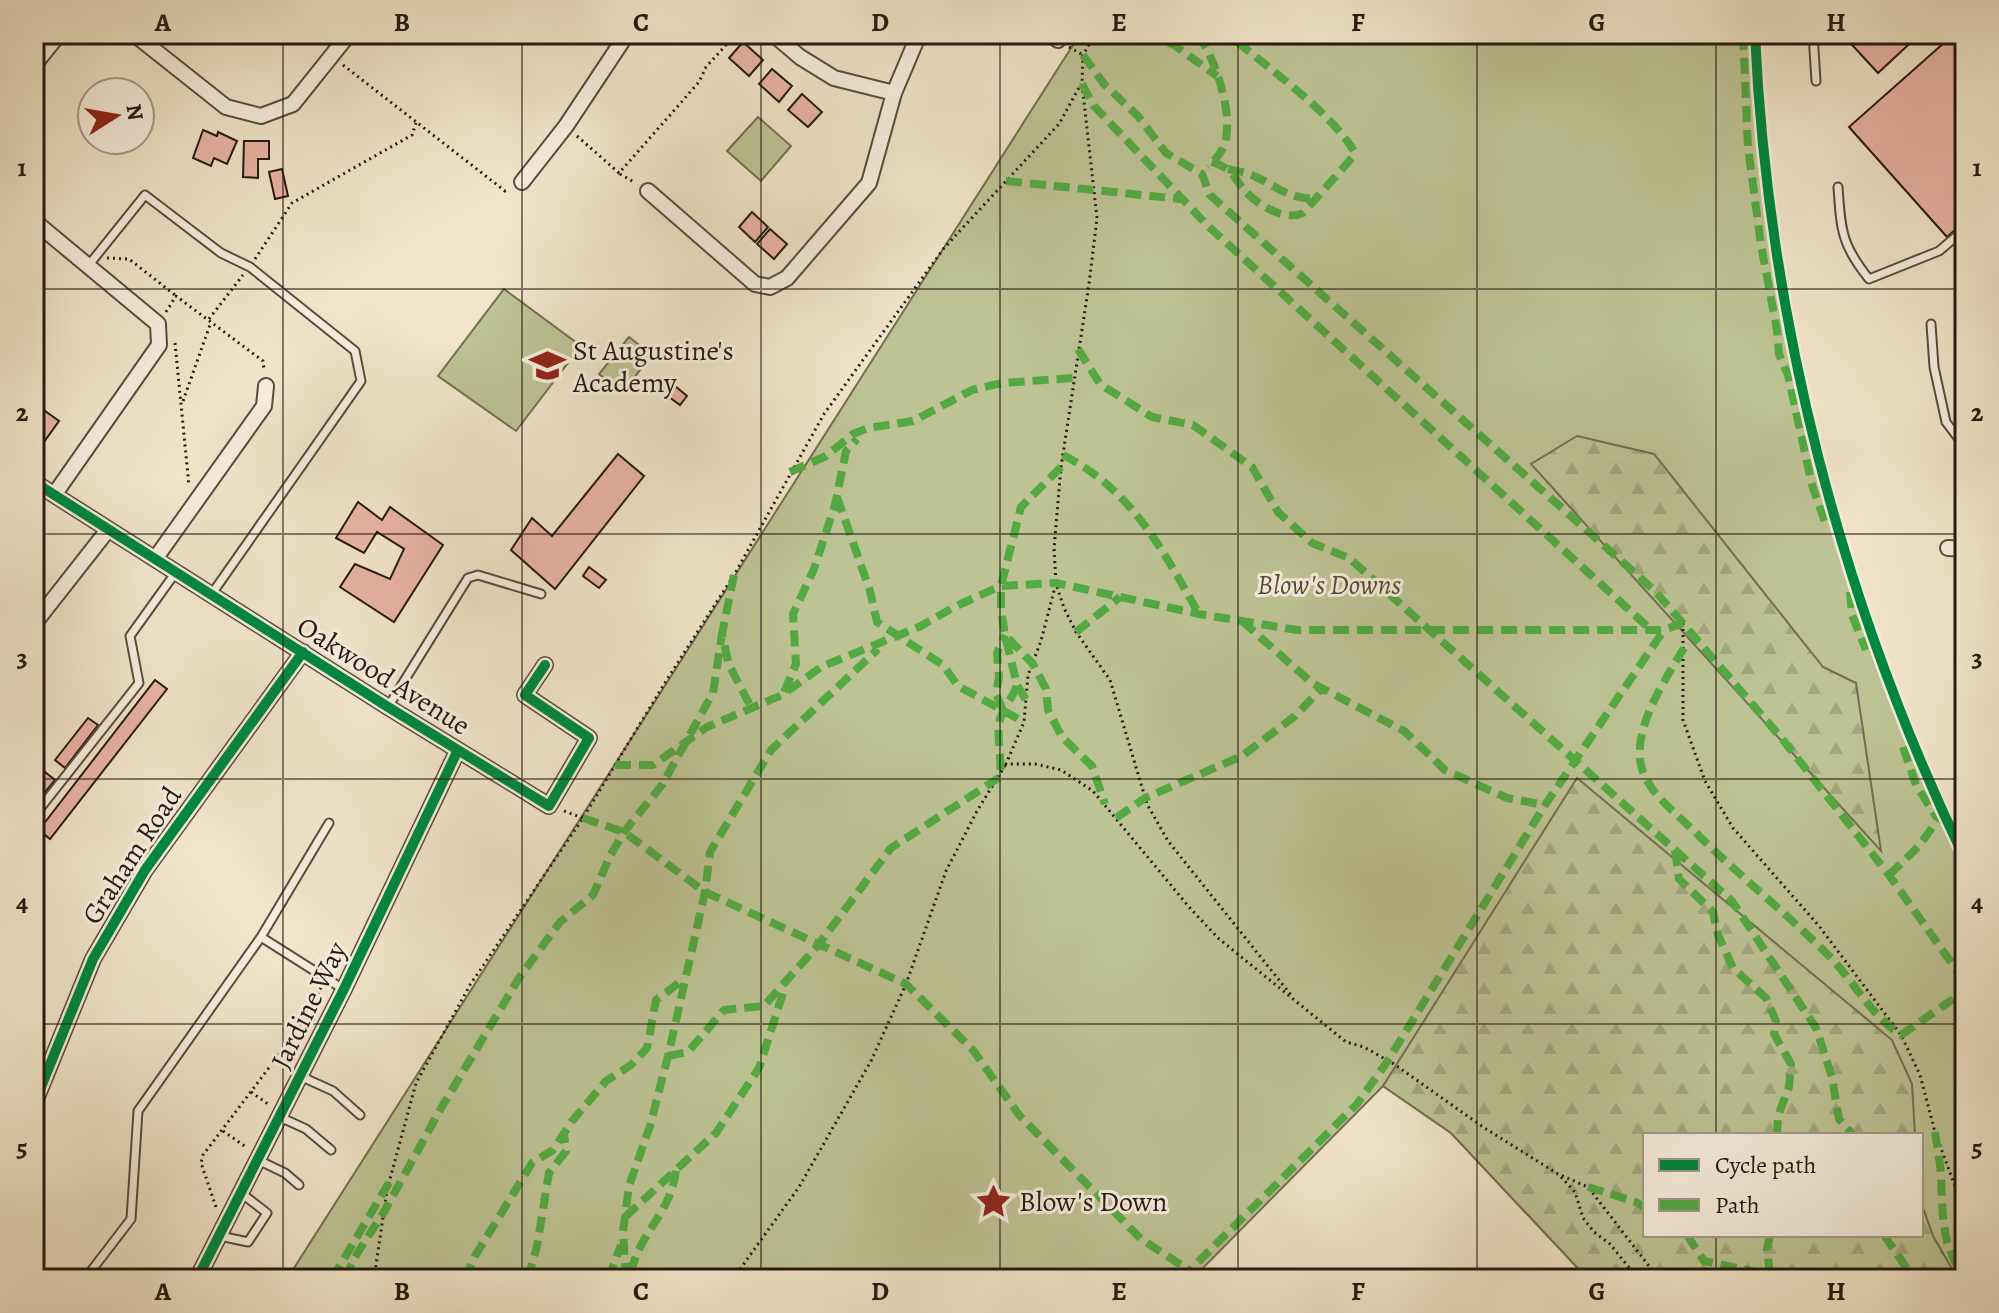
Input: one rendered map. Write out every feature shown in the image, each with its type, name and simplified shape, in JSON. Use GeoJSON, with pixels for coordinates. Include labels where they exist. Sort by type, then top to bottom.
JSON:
{"type":"FeatureCollection","features":[{"type":"Feature","properties":{"kind":"street"},"geometry":{"type":"LineString","coordinates":[[34,65],[59,34]]}},
{"type":"Feature","properties":{"kind":"street"},"geometry":{"type":"LineString","coordinates":[[134,34],[226,107],[261,116],[293,104],[349,34]]}},
{"type":"Feature","properties":{"kind":"street"},"geometry":{"type":"LineString","coordinates":[[522,182],[566,126],[627,34]]}},
{"type":"Feature","properties":{"kind":"street"},"geometry":{"type":"LineString","coordinates":[[773,34],[800,57],[834,78],[894,93]]}},
{"type":"Feature","properties":{"kind":"street"},"geometry":{"type":"LineString","coordinates":[[648,191],[755,284],[770,287],[787,278],[869,183],[894,93],[919,34]]}},
{"type":"Feature","properties":{"kind":"street"},"geometry":{"type":"LineString","coordinates":[[34,221],[158,324],[159,345],[54,495]]}},
{"type":"Feature","properties":{"kind":"street"},"geometry":{"type":"LineString","coordinates":[[155,559],[264,406],[266,386]]}},
{"type":"Feature","properties":{"kind":"street","name":"Oakwood Avenue"},"geometry":{"type":"LineString","coordinates":[[34,482],[107,531],[549,806]]}},
{"type":"Feature","properties":{"kind":"street"},"geometry":{"type":"LineString","coordinates":[[34,624],[107,531]]}},
{"type":"Feature","properties":{"kind":"street"},"geometry":{"type":"LineString","coordinates":[[1948,548],[1965,549]]}},
{"type":"Feature","properties":{"kind":"street","name":"Graham Road"},"geometry":{"type":"LineString","coordinates":[[34,1104],[93,959],[145,870],[303,652]]}},
{"type":"Feature","properties":{"kind":"street"},"geometry":{"type":"LineString","coordinates":[[545,665],[525,695],[589,738],[549,806]]}},
{"type":"Feature","properties":{"kind":"street","name":"Jardine Way"},"geometry":{"type":"LineString","coordinates":[[197,1279],[222,1233],[277,1112],[300,1076],[344,989],[458,750]]}},
{"type":"Feature","properties":{"kind":"lane"},"geometry":{"type":"LineString","coordinates":[[1813,34],[1816,81]]}},
{"type":"Feature","properties":{"kind":"lane"},"geometry":{"type":"LineString","coordinates":[[1838,187],[1842,237],[1869,279],[1939,251],[1965,229]]}},
{"type":"Feature","properties":{"kind":"lane"},"geometry":{"type":"LineString","coordinates":[[88,266],[145,195],[221,253],[250,267],[355,351],[361,381],[211,595]]}},
{"type":"Feature","properties":{"kind":"lane"},"geometry":{"type":"LineString","coordinates":[[1931,324],[1934,367],[1946,422],[1965,447]]}},
{"type":"Feature","properties":{"kind":"lane"},"geometry":{"type":"LineString","coordinates":[[34,816],[139,683],[130,636],[176,572]]}},
{"type":"Feature","properties":{"kind":"lane"},"geometry":{"type":"LineString","coordinates":[[388,707],[468,578],[478,575],[541,594]]}},
{"type":"Feature","properties":{"kind":"lane"},"geometry":{"type":"LineString","coordinates":[[85,1279],[131,1219],[138,1111],[261,937],[329,823]]}},
{"type":"Feature","properties":{"kind":"lane"},"geometry":{"type":"LineString","coordinates":[[261,937],[344,989]]}},
{"type":"Feature","properties":{"kind":"lane"},"geometry":{"type":"LineString","coordinates":[[300,1076],[333,1091],[360,1115]]}},
{"type":"Feature","properties":{"kind":"lane"},"geometry":{"type":"LineString","coordinates":[[277,1112],[306,1129],[331,1150]]}},
{"type":"Feature","properties":{"kind":"lane"},"geometry":{"type":"LineString","coordinates":[[255,1156],[299,1185]]}},
{"type":"Feature","properties":{"kind":"lane"},"geometry":{"type":"LineString","coordinates":[[222,1233],[248,1242],[267,1213],[241,1193]]}},
{"type":"Feature","properties":{"kind":"path"},"geometry":{"type":"LineString","coordinates":[[619,173],[699,82],[706,67],[736,34]]}},
{"type":"Feature","properties":{"kind":"path"},"geometry":{"type":"LineString","coordinates":[[1095,34],[1083,55],[1082,84],[1097,218],[1061,467],[1054,549],[1056,583],[1076,632],[1110,680],[1147,804],[1168,841],[1295,1000]]}},
{"type":"Feature","properties":{"kind":"path"},"geometry":{"type":"LineString","coordinates":[[332,56],[505,191],[522,182]]}},
{"type":"Feature","properties":{"kind":"path"},"geometry":{"type":"LineString","coordinates":[[374,1279],[387,1190],[416,1083],[470,985],[583,818],[734,575],[824,414],[944,248],[1059,124],[1082,84]]}},
{"type":"Feature","properties":{"kind":"path"},"geometry":{"type":"LineString","coordinates":[[181,404],[210,321],[292,203],[412,135],[416,123]]}},
{"type":"Feature","properties":{"kind":"path"},"geometry":{"type":"LineString","coordinates":[[566,126],[619,173],[648,191]]}},
{"type":"Feature","properties":{"kind":"path"},"geometry":{"type":"LineString","coordinates":[[97,252],[104,258],[129,259],[263,361],[266,386]]}},
{"type":"Feature","properties":{"kind":"path"},"geometry":{"type":"LineString","coordinates":[[176,296],[158,324],[176,344],[191,509]]}},
{"type":"Feature","properties":{"kind":"path"},"geometry":{"type":"LineString","coordinates":[[733,1279],[799,1187],[871,1061],[906,984],[946,871],[1006,764],[1024,722],[1028,675],[1041,641],[1056,583]]}},
{"type":"Feature","properties":{"kind":"path"},"geometry":{"type":"LineString","coordinates":[[1683,623],[1683,720],[1705,781],[1733,828],[1819,926],[1901,1035],[1920,1075],[1935,1132],[1965,1213]]}},
{"type":"Feature","properties":{"kind":"path"},"geometry":{"type":"LineString","coordinates":[[1006,764],[1035,764],[1061,770],[1093,791],[1218,938],[1346,1042],[1364,1047],[1394,1064],[1483,1127],[1558,1174],[1588,1187],[1659,1279]]}},
{"type":"Feature","properties":{"kind":"path"},"geometry":{"type":"LineString","coordinates":[[549,806],[583,818]]}},
{"type":"Feature","properties":{"kind":"path"},"geometry":{"type":"LineString","coordinates":[[222,1233],[201,1163],[203,1155],[299,1028],[327,978]]}},
{"type":"Feature","properties":{"kind":"path"},"geometry":{"type":"LineString","coordinates":[[250,1092],[277,1112]]}},
{"type":"Feature","properties":{"kind":"path"},"geometry":{"type":"LineString","coordinates":[[222,1130],[255,1156]]}},
{"type":"Feature","properties":{"kind":"path"},"geometry":{"type":"LineString","coordinates":[[1558,1174],[1575,1192],[1583,1218],[1594,1232],[1610,1244],[1638,1279]]}},
{"type":"Feature","properties":{"kind":"green space","name":"Blow's Downs"},"geometry":{"type":"Polygon","coordinates":[[[1080,34],[1755,34],[1763,142],[1776,249],[1795,356],[1819,462],[1848,567],[1882,670],[1921,771],[1965,870],[1965,1279],[1588,1279],[1451,1133],[1383,1086],[1192,1279],[287,1279],[1080,34]]]}},
{"type":"Feature","properties":{"kind":"green space"},"geometry":{"type":"Polygon","coordinates":[[[758,117],[791,146],[761,181],[727,151],[758,117]]]}},
{"type":"Feature","properties":{"kind":"green space"},"geometry":{"type":"Polygon","coordinates":[[[504,289],[581,346],[516,431],[438,376],[504,289]]]}},
{"type":"Feature","properties":{"kind":"green space"},"geometry":{"type":"Polygon","coordinates":[[[629,337],[652,355],[622,393],[599,374],[629,337]]]}},
{"type":"Feature","properties":{"kind":"green space"},"geometry":{"type":"Polygon","coordinates":[[[1577,436],[1654,454],[1823,667],[1856,683],[1881,851],[1531,464],[1577,436]]]}},
{"type":"Feature","properties":{"kind":"green space"},"geometry":{"type":"Polygon","coordinates":[[[1577,778],[1892,1040],[1912,1084],[1915,1133],[1643,1133],[1643,1237],[1923,1237],[1923,1208],[1933,1236],[1958,1279],[1588,1279],[1451,1133],[1383,1086],[1577,778]]]}},
{"type":"Feature","properties":{"kind":"building"},"geometry":{"type":"Polygon","coordinates":[[[1842,34],[1920,34],[1878,73],[1842,34]]]}},
{"type":"Feature","properties":{"kind":"building"},"geometry":{"type":"Polygon","coordinates":[[[1954,34],[1965,34],[1965,221],[1947,237],[1849,127],[1954,34]]]}},
{"type":"Feature","properties":{"kind":"building"},"geometry":{"type":"Polygon","coordinates":[[[743,42],[763,60],[749,76],[729,58],[743,42]]]}},
{"type":"Feature","properties":{"kind":"building"},"geometry":{"type":"Polygon","coordinates":[[[772,69],[792,86],[779,102],[759,84],[772,69]]]}},
{"type":"Feature","properties":{"kind":"building"},"geometry":{"type":"Polygon","coordinates":[[[802,94],[822,112],[808,127],[788,110],[802,94]]]}},
{"type":"Feature","properties":{"kind":"building"},"geometry":{"type":"Polygon","coordinates":[[[203,130],[217,136],[218,132],[237,141],[227,164],[214,158],[211,166],[193,158],[203,130]]]}},
{"type":"Feature","properties":{"kind":"building"},"geometry":{"type":"Polygon","coordinates":[[[244,141],[269,141],[269,159],[258,159],[258,178],[243,177],[244,141]]]}},
{"type":"Feature","properties":{"kind":"building"},"geometry":{"type":"Polygon","coordinates":[[[282,169],[288,196],[275,199],[269,172],[282,169]]]}},
{"type":"Feature","properties":{"kind":"building"},"geometry":{"type":"Polygon","coordinates":[[[752,212],[768,227],[755,242],[739,227],[752,212]]]}},
{"type":"Feature","properties":{"kind":"building"},"geometry":{"type":"Polygon","coordinates":[[[770,229],[787,244],[774,259],[757,244],[770,229]]]}},
{"type":"Feature","properties":{"kind":"building"},"geometry":{"type":"Polygon","coordinates":[[[669,381],[687,396],[680,405],[661,391],[669,381]]]}},
{"type":"Feature","properties":{"kind":"building"},"geometry":{"type":"Polygon","coordinates":[[[34,403],[59,421],[34,456],[34,403]]]}},
{"type":"Feature","properties":{"kind":"building"},"geometry":{"type":"Polygon","coordinates":[[[618,454],[644,476],[555,589],[511,550],[532,518],[552,536],[618,454]]]}},
{"type":"Feature","properties":{"kind":"building"},"geometry":{"type":"Polygon","coordinates":[[[358,502],[382,520],[390,507],[443,545],[394,622],[340,587],[355,564],[390,579],[404,549],[377,532],[364,553],[336,538],[358,502]]]}},
{"type":"Feature","properties":{"kind":"building"},"geometry":{"type":"Polygon","coordinates":[[[589,567],[606,580],[599,588],[583,576],[589,567]]]}},
{"type":"Feature","properties":{"kind":"building"},"geometry":{"type":"Polygon","coordinates":[[[155,680],[167,689],[50,839],[39,830],[155,680]]]}},
{"type":"Feature","properties":{"kind":"building"},"geometry":{"type":"Polygon","coordinates":[[[88,718],[98,725],[65,768],[55,760],[88,718]]]}},
{"type":"Feature","properties":{"kind":"building"},"geometry":{"type":"Polygon","coordinates":[[[45,772],[55,780],[34,806],[34,786],[45,772]]]}},
{"type":"Feature","properties":{"kind":"marked path"},"geometry":{"type":"LineString","coordinates":[[1146,34],[1174,45],[1217,76]]}},
{"type":"Feature","properties":{"kind":"marked path"},"geometry":{"type":"LineString","coordinates":[[1198,34],[1217,72],[1227,119],[1224,146],[1208,167]]}},
{"type":"Feature","properties":{"kind":"marked path"},"geometry":{"type":"LineString","coordinates":[[1212,162],[1234,176],[1257,202],[1280,214],[1296,215],[1303,213],[1352,158],[1354,151],[1313,104],[1228,34]]}},
{"type":"Feature","properties":{"kind":"marked path"},"geometry":{"type":"LineString","coordinates":[[1743,34],[1748,147],[1779,354],[1788,375],[1812,485],[1827,528]]}},
{"type":"Feature","properties":{"kind":"marked path"},"geometry":{"type":"LineString","coordinates":[[1083,55],[1104,84],[1137,115],[1166,153],[1202,174],[1210,195],[1655,591],[1783,740],[1889,875],[1965,982]]}},
{"type":"Feature","properties":{"kind":"marked path"},"geometry":{"type":"LineString","coordinates":[[1082,84],[1094,106],[1207,225],[1649,628]]}},
{"type":"Feature","properties":{"kind":"marked path"},"geometry":{"type":"LineString","coordinates":[[1228,169],[1251,175],[1301,198],[1317,197]]}},
{"type":"Feature","properties":{"kind":"marked path"},"geometry":{"type":"LineString","coordinates":[[1006,181],[1181,199]]}},
{"type":"Feature","properties":{"kind":"marked path"},"geometry":{"type":"LineString","coordinates":[[1078,349],[1100,384],[1152,417],[1193,425],[1252,467],[1278,512],[1312,543],[1349,558],[1732,901],[1816,1028],[1832,1077],[1839,1119],[1851,1133]]}},
{"type":"Feature","properties":{"kind":"marked path"},"geometry":{"type":"LineString","coordinates":[[790,472],[826,456],[853,434],[868,428],[913,421],[972,390],[1002,383],[1074,378]]}},
{"type":"Feature","properties":{"kind":"marked path"},"geometry":{"type":"LineString","coordinates":[[784,692],[796,664],[793,614],[814,569],[835,505],[846,451],[857,439]]}},
{"type":"Feature","properties":{"kind":"marked path"},"geometry":{"type":"LineString","coordinates":[[1063,455],[1108,485],[1127,504],[1158,544],[1199,614]]}},
{"type":"Feature","properties":{"kind":"marked path"},"geometry":{"type":"LineString","coordinates":[[1061,467],[1021,507],[1001,586],[1001,609],[1005,635],[1033,664],[1046,689],[1048,710],[1062,737],[1092,766],[1105,804]]}},
{"type":"Feature","properties":{"kind":"marked path"},"geometry":{"type":"LineString","coordinates":[[837,497],[870,591],[877,622],[943,665],[958,686],[1024,722]]}},
{"type":"Feature","properties":{"kind":"marked path"},"geometry":{"type":"LineString","coordinates":[[734,575],[722,634],[729,665],[752,709]]}},
{"type":"Feature","properties":{"kind":"marked path"},"geometry":{"type":"LineString","coordinates":[[615,765],[653,765],[707,727],[782,695],[821,667],[921,626],[1001,586],[1056,583],[1199,614],[1297,630],[1664,630],[1683,623]]}},
{"type":"Feature","properties":{"kind":"marked path"},"geometry":{"type":"LineString","coordinates":[[1850,592],[1852,615],[1866,650]]}},
{"type":"Feature","properties":{"kind":"marked path"},"geometry":{"type":"LineString","coordinates":[[1076,632],[1120,597]]}},
{"type":"Feature","properties":{"kind":"marked path"},"geometry":{"type":"LineString","coordinates":[[1242,621],[1312,683],[1404,731],[1445,770],[1507,798],[1545,805]]}},
{"type":"Feature","properties":{"kind":"marked path"},"geometry":{"type":"LineString","coordinates":[[1181,1279],[1357,1104],[1387,1062],[1545,805],[1664,630]]}},
{"type":"Feature","properties":{"kind":"marked path"},"geometry":{"type":"LineString","coordinates":[[346,1279],[353,1260],[519,978],[560,922],[593,895],[624,832],[662,785],[713,693],[722,634]]}},
{"type":"Feature","properties":{"kind":"marked path"},"geometry":{"type":"LineString","coordinates":[[1003,710],[996,694],[999,676],[997,653],[1005,635]]}},
{"type":"Feature","properties":{"kind":"marked path"},"geometry":{"type":"LineString","coordinates":[[1006,639],[1017,685],[1026,700]]}},
{"type":"Feature","properties":{"kind":"marked path"},"geometry":{"type":"LineString","coordinates":[[1684,648],[1652,704],[1642,735],[1641,765],[1655,793],[1815,942],[1881,1019],[1901,1035],[1965,991]]}},
{"type":"Feature","properties":{"kind":"marked path"},"geometry":{"type":"LineString","coordinates":[[626,1279],[623,1232],[629,1186],[650,1126],[668,1056],[705,892],[710,852],[771,750],[878,649]]}},
{"type":"Feature","properties":{"kind":"marked path"},"geometry":{"type":"LineString","coordinates":[[668,1056],[688,1052],[724,1010],[764,1006],[819,944],[891,848],[1000,777],[1000,720],[1017,685]]}},
{"type":"Feature","properties":{"kind":"marked path"},"geometry":{"type":"LineString","coordinates":[[1116,818],[1145,798],[1242,756],[1295,716],[1322,688]]}},
{"type":"Feature","properties":{"kind":"marked path"},"geometry":{"type":"LineString","coordinates":[[1903,747],[1916,785],[1937,818]]}},
{"type":"Feature","properties":{"kind":"marked path"},"geometry":{"type":"LineString","coordinates":[[1889,875],[1918,847],[1943,813]]}},
{"type":"Feature","properties":{"kind":"marked path"},"geometry":{"type":"LineString","coordinates":[[583,818],[624,832],[705,892],[906,984],[973,1050],[1019,1115],[1141,1239],[1189,1270]]}},
{"type":"Feature","properties":{"kind":"marked path"},"geometry":{"type":"LineString","coordinates":[[1675,850],[1679,879],[1713,912],[1718,935],[1733,968],[1766,998],[1776,1021],[1774,1034],[1791,1064],[1789,1087],[1778,1116],[1777,1133]]}},
{"type":"Feature","properties":{"kind":"marked path"},"geometry":{"type":"LineString","coordinates":[[465,1279],[475,1256],[532,1163],[553,1150],[572,1121],[606,1081],[631,1065],[647,1048],[656,1000],[684,979]]}},
{"type":"Feature","properties":{"kind":"marked path"},"geometry":{"type":"LineString","coordinates":[[625,1217],[716,1133],[759,1068],[785,987]]}},
{"type":"Feature","properties":{"kind":"marked path"},"geometry":{"type":"LineString","coordinates":[[1935,1132],[1947,1241],[1965,1276]]}},
{"type":"Feature","properties":{"kind":"marked path"},"geometry":{"type":"LineString","coordinates":[[528,1279],[537,1246],[549,1173],[566,1151],[564,1134]]}},
{"type":"Feature","properties":{"kind":"marked path"},"geometry":{"type":"LineString","coordinates":[[626,1268],[633,1265],[643,1241],[669,1198],[676,1170]]}},
{"type":"Feature","properties":{"kind":"marked path"},"geometry":{"type":"LineString","coordinates":[[332,1279],[390,1181]]}},
{"type":"Feature","properties":{"kind":"marked path"},"geometry":{"type":"LineString","coordinates":[[1588,1187],[1643,1207]]}},
{"type":"Feature","properties":{"kind":"marked path"},"geometry":{"type":"LineString","coordinates":[[1688,1237],[1704,1261],[1770,1275]]}},
{"type":"Feature","properties":{"kind":"marked path"},"geometry":{"type":"LineString","coordinates":[[1770,1237],[1767,1249],[1770,1275],[1775,1279]]}},
{"type":"Feature","properties":{"kind":"marked path"},"geometry":{"type":"LineString","coordinates":[[1885,1237],[1914,1279]]}},
{"type":"Feature","properties":{"kind":"marked path"},"geometry":{"type":"LineString","coordinates":[[608,1279],[621,1245]]}},
{"type":"Feature","properties":{"kind":"cycle path"},"geometry":{"type":"LineString","coordinates":[[1755,34],[1763,141],[1776,247],[1794,353],[1818,457],[1847,560],[1882,662],[1921,761],[1965,859]]}},
{"type":"Feature","properties":{"kind":"cycle path"},"geometry":{"type":"LineString","coordinates":[[34,482],[549,806],[589,738],[525,695],[545,665]]}},
{"type":"Feature","properties":{"kind":"cycle path"},"geometry":{"type":"LineString","coordinates":[[34,1104],[93,959],[145,870],[303,652]]}},
{"type":"Feature","properties":{"kind":"cycle path"},"geometry":{"type":"LineString","coordinates":[[197,1279],[344,989],[458,750]]}},
{"type":"Feature","properties":{"kind":"place","name":"St Augustine's Academy"},"geometry":{"type":"Point","coordinates":[547,366]}},
{"type":"Feature","properties":{"kind":"place","name":"Blow's Down"},"geometry":{"type":"Point","coordinates":[993,1201]}}]}
